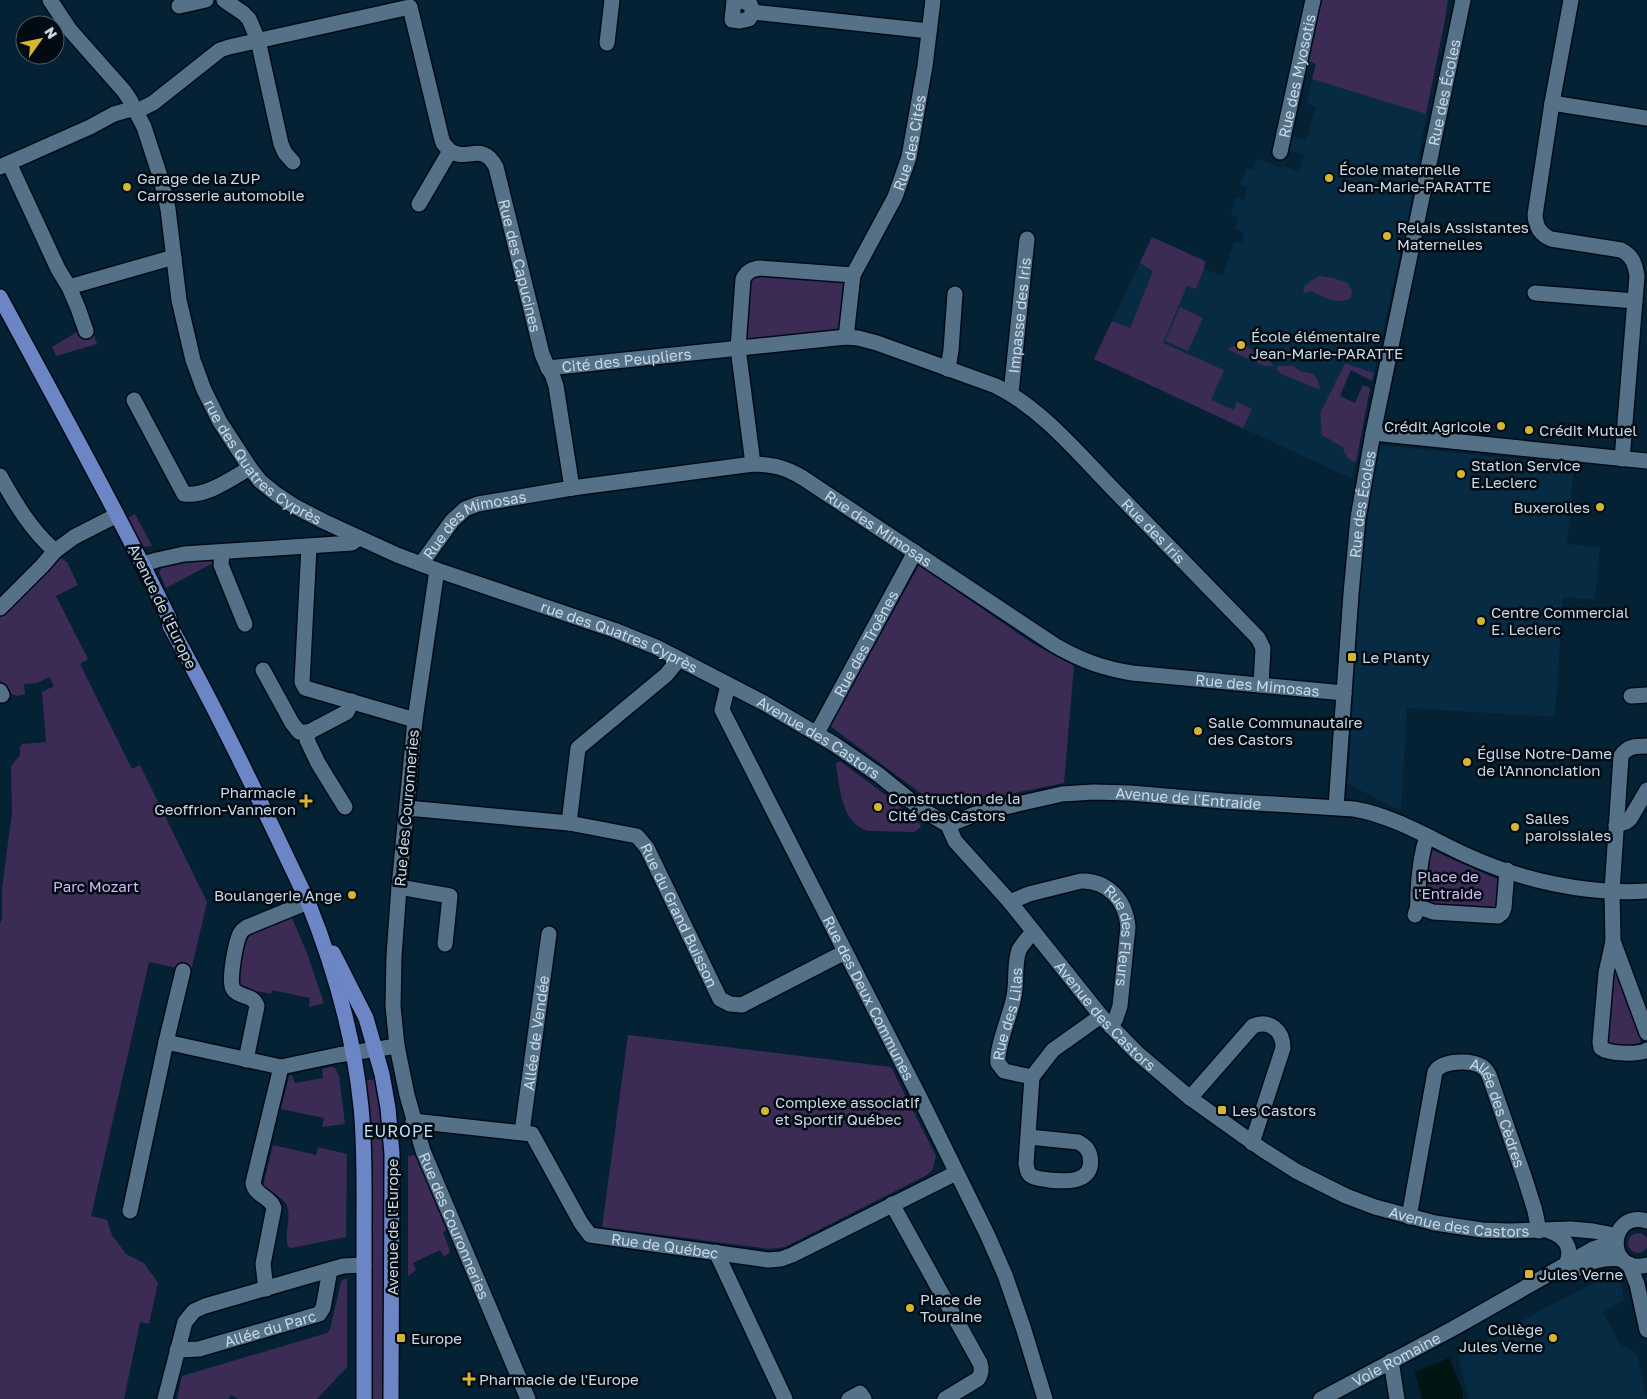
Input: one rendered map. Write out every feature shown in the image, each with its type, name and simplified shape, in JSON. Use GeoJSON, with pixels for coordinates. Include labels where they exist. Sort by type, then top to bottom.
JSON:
{"type":"FeatureCollection","features":[{"type":"Feature","properties":{"kind":"main road","name":"Avenue de l'Europe"},"geometry":{"type":"LineString","coordinates":[[0,297],[143,564],[169,618],[170,626],[210,700],[316,921],[335,981],[354,1052],[361,1106],[363,1135],[364,1399]]}},
{"type":"Feature","properties":{"kind":"main road","name":"Avenue de l'Europe"},"geometry":{"type":"LineString","coordinates":[[316,921],[366,1018],[382,1074],[388,1108],[392,1154],[392,1399]]}},
{"type":"Feature","properties":{"kind":"street","name":"rue des Quatres Cyprès"},"geometry":{"type":"LineString","coordinates":[[50,0],[70,30],[124,91],[135,109],[152,147],[168,209],[179,300],[193,360],[204,390],[220,422],[260,481],[294,506],[359,538],[437,570],[614,630],[656,647],[728,685]]}},
{"type":"Feature","properties":{"kind":"street"},"geometry":{"type":"LineString","coordinates":[[179,6],[206,0]]}},
{"type":"Feature","properties":{"kind":"street"},"geometry":{"type":"LineString","coordinates":[[224,0],[243,13],[249,20],[258,40],[281,144],[285,153],[293,162]]}},
{"type":"Feature","properties":{"kind":"street"},"geometry":{"type":"LineString","coordinates":[[607,43],[612,0]]}},
{"type":"Feature","properties":{"kind":"street","name":"Rue des Cités"},"geometry":{"type":"LineString","coordinates":[[852,275],[895,197],[909,158],[924,71],[932,0]]}},
{"type":"Feature","properties":{"kind":"street","name":"Rue des Myosotis"},"geometry":{"type":"LineString","coordinates":[[1280,152],[1312,0]]}},
{"type":"Feature","properties":{"kind":"street","name":"Rue des Écoles"},"geometry":{"type":"LineString","coordinates":[[1336,808],[1358,518],[1373,433],[1463,0]]}},
{"type":"Feature","properties":{"kind":"street"},"geometry":{"type":"LineString","coordinates":[[1571,0],[1552,103],[1535,215],[1538,230],[1544,236],[1551,239],[1621,250],[1627,253],[1635,266],[1637,276],[1622,459]]}},
{"type":"Feature","properties":{"kind":"street"},"geometry":{"type":"LineString","coordinates":[[86,332],[69,287],[58,270],[5,164],[90,127],[114,114],[141,109],[159,99],[220,50],[410,7],[440,136],[450,151],[419,204]]}},
{"type":"Feature","properties":{"kind":"street"},"geometry":{"type":"LineString","coordinates":[[753,12],[929,31]]}},
{"type":"Feature","properties":{"kind":"street"},"geometry":{"type":"LineString","coordinates":[[1552,103],[1647,118]]}},
{"type":"Feature","properties":{"kind":"street","name":"Rue des Capucines"},"geometry":{"type":"LineString","coordinates":[[450,151],[459,155],[484,153],[493,162],[499,178],[542,354],[548,368]]}},
{"type":"Feature","properties":{"kind":"street","name":"Impasse des Iris"},"geometry":{"type":"LineString","coordinates":[[1010,393],[1027,239]]}},
{"type":"Feature","properties":{"kind":"street"},"geometry":{"type":"LineString","coordinates":[[69,287],[174,257]]}},
{"type":"Feature","properties":{"kind":"street"},"geometry":{"type":"LineString","coordinates":[[753,464],[738,348],[743,279],[749,271],[760,268],[852,275],[846,336]]}},
{"type":"Feature","properties":{"kind":"street"},"geometry":{"type":"LineString","coordinates":[[1536,293],[1635,301]]}},
{"type":"Feature","properties":{"kind":"street"},"geometry":{"type":"LineString","coordinates":[[948,369],[955,294]]}},
{"type":"Feature","properties":{"kind":"street","name":"Cité des Peupliers"},"geometry":{"type":"LineString","coordinates":[[572,488],[556,386],[548,368],[846,336],[877,343],[996,386],[1010,393]]}},
{"type":"Feature","properties":{"kind":"street","name":"Rue des Iris"},"geometry":{"type":"LineString","coordinates":[[1010,393],[1035,411],[1075,450],[1258,638],[1263,648],[1261,685]]}},
{"type":"Feature","properties":{"kind":"street"},"geometry":{"type":"LineString","coordinates":[[134,400],[184,494],[209,491],[250,468]]}},
{"type":"Feature","properties":{"kind":"street"},"geometry":{"type":"LineString","coordinates":[[1373,433],[1647,462]]}},
{"type":"Feature","properties":{"kind":"street","name":"Rue des Mimosas"},"geometry":{"type":"LineString","coordinates":[[421,564],[452,521],[464,509],[478,504],[572,488],[753,464],[775,465],[794,472],[1056,646],[1081,660],[1106,668],[1132,673],[1344,693]]}},
{"type":"Feature","properties":{"kind":"street"},"geometry":{"type":"LineString","coordinates":[[0,476],[24,516],[55,551]]}},
{"type":"Feature","properties":{"kind":"street"},"geometry":{"type":"LineString","coordinates":[[0,608],[55,551],[74,537],[117,515]]}},
{"type":"Feature","properties":{"kind":"street"},"geometry":{"type":"LineString","coordinates":[[323,520],[326,529],[326,539],[316,546],[302,682],[305,688],[415,720]]}},
{"type":"Feature","properties":{"kind":"street"},"geometry":{"type":"LineString","coordinates":[[143,564],[184,554],[352,543],[359,538]]}},
{"type":"Feature","properties":{"kind":"street"},"geometry":{"type":"LineString","coordinates":[[222,552],[222,565],[244,624]]}},
{"type":"Feature","properties":{"kind":"street","name":"Rue des Troênes"},"geometry":{"type":"LineString","coordinates":[[817,733],[915,552]]}},
{"type":"Feature","properties":{"kind":"street","name":"Rue des Couronneries"},"geometry":{"type":"LineString","coordinates":[[437,570],[415,720],[399,888],[394,956],[393,1006],[397,1046],[413,1121],[423,1151],[528,1399]]}},
{"type":"Feature","properties":{"kind":"street"},"geometry":{"type":"LineString","coordinates":[[569,822],[578,748],[666,675],[679,659]]}},
{"type":"Feature","properties":{"kind":"street"},"geometry":{"type":"LineString","coordinates":[[263,670],[292,723],[299,732],[309,732],[348,712],[352,701]]}},
{"type":"Feature","properties":{"kind":"street","name":"Avenue des Castors"},"geometry":{"type":"LineString","coordinates":[[728,685],[817,733],[878,775],[921,809],[948,825],[955,841],[1010,902],[1106,1021],[1137,1053],[1190,1098],[1289,1167],[1346,1196],[1376,1207],[1435,1223],[1482,1230],[1543,1231],[1630,1221]]}},
{"type":"Feature","properties":{"kind":"street","name":"Rue des Deux Communes"},"geometry":{"type":"LineString","coordinates":[[728,685],[722,710],[987,1234],[1005,1275],[1024,1327],[1045,1399]]}},
{"type":"Feature","properties":{"kind":"street"},"geometry":{"type":"LineString","coordinates":[[1631,696],[1647,695]]}},
{"type":"Feature","properties":{"kind":"street"},"geometry":{"type":"LineString","coordinates":[[309,732],[307,740],[345,807]]}},
{"type":"Feature","properties":{"kind":"street"},"geometry":{"type":"LineString","coordinates":[[1647,746],[1632,747],[1623,752],[1621,756],[1612,891],[1613,941],[1606,973],[1600,1046],[1603,1050],[1607,1051],[1639,1054],[1647,1050]]}},
{"type":"Feature","properties":{"kind":"street"},"geometry":{"type":"LineString","coordinates":[[1616,825],[1630,819],[1647,790]]}},
{"type":"Feature","properties":{"kind":"street","name":"Avenue de l'Entraide"},"geometry":{"type":"LineString","coordinates":[[948,825],[978,813],[1062,794],[1094,792],[1354,809],[1373,813],[1427,836],[1466,856],[1558,885],[1612,891],[1647,891]]}},
{"type":"Feature","properties":{"kind":"street","name":"Rue du Grand Buisson"},"geometry":{"type":"LineString","coordinates":[[407,808],[569,822],[637,836],[647,848],[720,999],[730,1004],[742,1006],[845,952]]}},
{"type":"Feature","properties":{"kind":"street"},"geometry":{"type":"LineString","coordinates":[[1427,836],[1419,872],[1417,911],[1498,916],[1504,908],[1508,870]]}},
{"type":"Feature","properties":{"kind":"street","name":"Rue des Fleurs"},"geometry":{"type":"LineString","coordinates":[[1010,902],[1029,894],[1082,880],[1097,882],[1116,896],[1124,906],[1128,926],[1120,1006],[1116,1018],[1106,1021]]}},
{"type":"Feature","properties":{"kind":"street"},"geometry":{"type":"LineString","coordinates":[[399,888],[450,896],[444,944]]}},
{"type":"Feature","properties":{"kind":"street"},"geometry":{"type":"LineString","coordinates":[[246,1060],[257,1008],[253,1000],[234,991],[231,984],[231,970],[239,935],[247,927],[308,902]]}},
{"type":"Feature","properties":{"kind":"street","name":"Rue des Lilas"},"geometry":{"type":"LineString","coordinates":[[1032,1076],[1004,1071],[997,1058],[1015,994],[1018,956],[1033,932]]}},
{"type":"Feature","properties":{"kind":"street","name":"Allée de Vendée"},"geometry":{"type":"LineString","coordinates":[[522,1132],[549,934]]}},
{"type":"Feature","properties":{"kind":"street"},"geometry":{"type":"LineString","coordinates":[[1613,941],[1647,1033]]}},
{"type":"Feature","properties":{"kind":"street"},"geometry":{"type":"LineString","coordinates":[[130,1211],[166,1042],[184,971]]}},
{"type":"Feature","properties":{"kind":"street"},"geometry":{"type":"LineString","coordinates":[[1029,1136],[1032,1076],[1053,1050],[1106,1021]]}},
{"type":"Feature","properties":{"kind":"street"},"geometry":{"type":"LineString","coordinates":[[1190,1098],[1253,1026],[1262,1023],[1274,1027],[1282,1037],[1283,1048],[1252,1142]]}},
{"type":"Feature","properties":{"kind":"street"},"geometry":{"type":"LineString","coordinates":[[166,1042],[281,1068],[354,1052],[397,1046]]}},
{"type":"Feature","properties":{"kind":"street","name":"Allée des Cèdres"},"geometry":{"type":"LineString","coordinates":[[1409,1217],[1435,1072],[1441,1065],[1454,1062],[1479,1065],[1489,1075],[1543,1231]]}},
{"type":"Feature","properties":{"kind":"street"},"geometry":{"type":"LineString","coordinates":[[266,1289],[263,1264],[274,1208],[271,1201],[256,1191],[253,1183],[281,1068]]}},
{"type":"Feature","properties":{"kind":"street"},"geometry":{"type":"LineString","coordinates":[[413,1121],[522,1132]]}},
{"type":"Feature","properties":{"kind":"street","name":"Rue de Québec"},"geometry":{"type":"LineString","coordinates":[[522,1132],[532,1134],[581,1223],[590,1235],[768,1260],[782,1259],[792,1255],[956,1173]]}},
{"type":"Feature","properties":{"kind":"street"},"geometry":{"type":"LineString","coordinates":[[892,1204],[982,1368],[981,1375],[974,1382],[945,1399]]}},
{"type":"Feature","properties":{"kind":"street"},"geometry":{"type":"LineString","coordinates":[[1647,1221],[1630,1221],[1622,1227],[1616,1240],[1617,1250],[1626,1262],[1637,1284],[1647,1330]]}},
{"type":"Feature","properties":{"kind":"street","name":"Avenue des Castors"},"geometry":{"type":"LineString","coordinates":[[1571,1229],[1603,1232],[1616,1240]]}},
{"type":"Feature","properties":{"kind":"street","name":"Avenue des Castors"},"geometry":{"type":"LineString","coordinates":[[1543,1231],[1560,1236],[1564,1240],[1569,1251],[1567,1262]]}},
{"type":"Feature","properties":{"kind":"street","name":"Voie Romaine"},"geometry":{"type":"LineString","coordinates":[[1320,1399],[1498,1304],[1567,1262],[1616,1240]]}},
{"type":"Feature","properties":{"kind":"street"},"geometry":{"type":"LineString","coordinates":[[716,1252],[785,1399]]}},
{"type":"Feature","properties":{"kind":"street","name":"Voie Romaine"},"geometry":{"type":"LineString","coordinates":[[1498,1304],[1542,1286],[1595,1260],[1610,1258],[1639,1266],[1647,1265]]}},
{"type":"Feature","properties":{"kind":"street"},"geometry":{"type":"LineString","coordinates":[[165,1399],[185,1322],[194,1311],[205,1306],[343,1266],[364,1265]]}},
{"type":"Feature","properties":{"kind":"street","name":"Allée du Parc"},"geometry":{"type":"LineString","coordinates":[[177,1350],[199,1348],[319,1314],[324,1308],[330,1270]]}},
{"type":"Feature","properties":{"kind":"street"},"geometry":{"type":"LineString","coordinates":[[1391,1361],[1397,1399]]}},
{"type":"Feature","properties":{"kind":"street"},"geometry":{"type":"LineString","coordinates":[[849,1399],[860,1393],[864,1399]]}},
{"type":"Feature","properties":{"kind":"shaded area","name":"École élémentaire Jean-Marie-PARATTE"},"geometry":{"type":"Polygon","coordinates":[[[1312,79],[1428,114],[1374,373],[1345,363],[1320,413],[1362,431],[1352,479],[1094,359],[1152,237],[1205,261],[1204,269],[1223,275],[1234,242],[1242,243],[1244,233],[1234,229],[1238,217],[1231,215],[1236,197],[1244,199],[1247,188],[1240,185],[1246,168],[1253,170],[1257,158],[1281,168],[1282,166],[1299,171],[1304,155],[1285,149],[1290,135],[1306,140],[1316,107],[1307,104],[1312,79]]]}},
{"type":"Feature","properties":{"kind":"shaded area"},"geometry":{"type":"Polygon","coordinates":[[[1378,445],[1574,465],[1567,544],[1600,547],[1595,600],[1563,597],[1555,717],[1407,708],[1401,811],[1348,784],[1358,615],[1365,539],[1378,445]]]}},
{"type":"Feature","properties":{"kind":"shaded area","name":"Collège Jules Verne"},"geometry":{"type":"Polygon","coordinates":[[[1608,1276],[1614,1277],[1621,1283],[1624,1300],[1603,1312],[1620,1344],[1637,1354],[1647,1399],[1469,1399],[1458,1355],[1608,1276]]]}},
{"type":"Feature","properties":{"kind":"shaded area"},"geometry":{"type":"Polygon","coordinates":[[[1449,1358],[1463,1391],[1463,1399],[1422,1399],[1415,1372],[1449,1358]]]}},
{"type":"Feature","properties":{"kind":"green space"},"geometry":{"type":"Polygon","coordinates":[[[1321,0],[1448,0],[1426,114],[1312,79],[1316,64],[1308,61],[1321,0]]]}},
{"type":"Feature","properties":{"kind":"green space"},"geometry":{"type":"Polygon","coordinates":[[[1152,237],[1205,261],[1196,289],[1187,286],[1163,343],[1224,370],[1211,400],[1234,410],[1237,402],[1252,409],[1243,428],[1094,359],[1112,321],[1130,328],[1153,271],[1140,263],[1152,237]]]}},
{"type":"Feature","properties":{"kind":"green space"},"geometry":{"type":"Polygon","coordinates":[[[757,272],[849,278],[843,334],[741,344],[747,280],[757,272]]]}},
{"type":"Feature","properties":{"kind":"green space"},"geometry":{"type":"Polygon","coordinates":[[[1320,276],[1348,283],[1352,291],[1351,298],[1336,301],[1312,291],[1305,293],[1303,290],[1306,286],[1320,276]]]}},
{"type":"Feature","properties":{"kind":"green space"},"geometry":{"type":"Polygon","coordinates":[[[1180,307],[1203,318],[1188,351],[1165,341],[1180,307]]]}},
{"type":"Feature","properties":{"kind":"green space"},"geometry":{"type":"Polygon","coordinates":[[[91,325],[97,344],[56,356],[52,347],[91,325]]]}},
{"type":"Feature","properties":{"kind":"green space"},"geometry":{"type":"Polygon","coordinates":[[[1239,343],[1245,344],[1253,351],[1264,354],[1274,366],[1265,366],[1228,350],[1239,343]]]}},
{"type":"Feature","properties":{"kind":"green space"},"geometry":{"type":"Polygon","coordinates":[[[1345,363],[1374,373],[1372,381],[1351,370],[1340,396],[1355,403],[1363,385],[1370,388],[1356,463],[1349,459],[1343,450],[1344,448],[1322,435],[1320,413],[1345,363]]]}},
{"type":"Feature","properties":{"kind":"green space"},"geometry":{"type":"Polygon","coordinates":[[[1278,366],[1293,366],[1300,371],[1313,374],[1318,380],[1320,390],[1281,374],[1276,368],[1278,366]]]}},
{"type":"Feature","properties":{"kind":"green space"},"geometry":{"type":"Polygon","coordinates":[[[135,514],[152,546],[141,547],[126,519],[135,514]]]}},
{"type":"Feature","properties":{"kind":"green space","name":"Parc Mozart"},"geometry":{"type":"Polygon","coordinates":[[[61,558],[67,562],[78,585],[56,596],[88,659],[80,664],[132,769],[140,765],[207,902],[191,971],[149,962],[91,1216],[107,1220],[112,1235],[126,1254],[144,1263],[158,1283],[149,1324],[140,1322],[124,1399],[0,1399],[0,924],[2,919],[2,888],[12,813],[11,766],[20,755],[22,744],[46,742],[42,692],[54,686],[49,677],[37,683],[24,684],[25,694],[17,696],[9,693],[0,680],[0,613],[61,558]]]}},
{"type":"Feature","properties":{"kind":"green space"},"geometry":{"type":"Polygon","coordinates":[[[214,559],[215,562],[166,588],[159,572],[176,562],[214,559]]]}},
{"type":"Feature","properties":{"kind":"green space"},"geometry":{"type":"Polygon","coordinates":[[[919,565],[1032,643],[1074,666],[1064,783],[957,805],[938,806],[830,726],[919,565]]]}},
{"type":"Feature","properties":{"kind":"green space"},"geometry":{"type":"Polygon","coordinates":[[[837,762],[841,762],[887,796],[920,824],[921,827],[914,832],[868,831],[859,827],[852,821],[843,804],[837,762]]]}},
{"type":"Feature","properties":{"kind":"green space","name":"Place de l'Entraide"},"geometry":{"type":"Polygon","coordinates":[[[1430,849],[1501,881],[1501,904],[1493,913],[1430,907],[1423,899],[1430,849]]]}},
{"type":"Feature","properties":{"kind":"green space"},"geometry":{"type":"Polygon","coordinates":[[[291,916],[307,953],[324,1003],[309,1007],[310,998],[272,990],[271,994],[252,990],[244,987],[237,980],[244,942],[252,934],[291,916]]]}},
{"type":"Feature","properties":{"kind":"green space"},"geometry":{"type":"Polygon","coordinates":[[[1614,962],[1641,1035],[1640,1043],[1632,1046],[1610,1044],[1607,1037],[1614,962]]]}},
{"type":"Feature","properties":{"kind":"green space","name":"Complexe associatif et Sportif Québec"},"geometry":{"type":"Polygon","coordinates":[[[628,1035],[891,1067],[936,1156],[933,1169],[927,1175],[785,1247],[769,1249],[602,1227],[628,1035]]]}},
{"type":"Feature","properties":{"kind":"green space"},"geometry":{"type":"Polygon","coordinates":[[[335,1068],[339,1076],[345,1124],[322,1127],[324,1118],[281,1109],[289,1076],[292,1075],[295,1083],[323,1078],[322,1069],[335,1068]]]}},
{"type":"Feature","properties":{"kind":"green space"},"geometry":{"type":"Polygon","coordinates":[[[377,1079],[385,1144],[386,1399],[370,1399],[364,1081],[377,1079]]]}},
{"type":"Feature","properties":{"kind":"green space"},"geometry":{"type":"Polygon","coordinates":[[[273,1145],[316,1155],[318,1147],[347,1154],[346,1237],[288,1247],[289,1216],[286,1205],[281,1198],[263,1186],[273,1145]]]}},
{"type":"Feature","properties":{"kind":"green space"},"geometry":{"type":"Polygon","coordinates":[[[416,1155],[447,1230],[443,1232],[450,1251],[444,1257],[440,1250],[413,1263],[416,1270],[408,1276],[408,1156],[416,1155]]]}},
{"type":"Feature","properties":{"kind":"green space"},"geometry":{"type":"Polygon","coordinates":[[[1638,1233],[1645,1236],[1648,1243],[1645,1250],[1638,1253],[1631,1250],[1628,1243],[1631,1236],[1638,1233]]]}},
{"type":"Feature","properties":{"kind":"green space"},"geometry":{"type":"Polygon","coordinates":[[[347,1279],[347,1367],[317,1399],[239,1399],[231,1395],[228,1399],[177,1399],[182,1376],[327,1333],[330,1329],[341,1282],[347,1279]]]}},
{"type":"Feature","properties":{"kind":"place","name":"École maternelle Jean-Marie-PARATTE"},"geometry":{"type":"Point","coordinates":[1329,178]}},
{"type":"Feature","properties":{"kind":"place","name":"Garage de la ZUP Carrosserie automobile"},"geometry":{"type":"Point","coordinates":[127,187]}},
{"type":"Feature","properties":{"kind":"place","name":"Relais Assistantes Maternelles"},"geometry":{"type":"Point","coordinates":[1387,236]}},
{"type":"Feature","properties":{"kind":"place","name":"École élémentaire Jean-Marie-PARATTE"},"geometry":{"type":"Point","coordinates":[1241,345]}},
{"type":"Feature","properties":{"kind":"place","name":"Crédit Agricole"},"geometry":{"type":"Point","coordinates":[1501,426]}},
{"type":"Feature","properties":{"kind":"place","name":"Crédit Mutuel"},"geometry":{"type":"Point","coordinates":[1529,430]}},
{"type":"Feature","properties":{"kind":"place","name":"Station Service E.Leclerc"},"geometry":{"type":"Point","coordinates":[1461,474]}},
{"type":"Feature","properties":{"kind":"place","name":"Buxerolles"},"geometry":{"type":"Point","coordinates":[1600,507]}},
{"type":"Feature","properties":{"kind":"place","name":"Centre Commercial E. Leclerc"},"geometry":{"type":"Point","coordinates":[1481,621]}},
{"type":"Feature","properties":{"kind":"place","name":"Le Planty"},"geometry":{"type":"Point","coordinates":[1352,657]}},
{"type":"Feature","properties":{"kind":"place","name":"Salle Communautaire des Castors"},"geometry":{"type":"Point","coordinates":[1198,731]}},
{"type":"Feature","properties":{"kind":"place","name":"Église Notre-Dame de l'Annonciation"},"geometry":{"type":"Point","coordinates":[1467,762]}},
{"type":"Feature","properties":{"kind":"place","name":"Pharmacie Geoffrion-Vanneron"},"geometry":{"type":"Point","coordinates":[306,801]}},
{"type":"Feature","properties":{"kind":"place","name":"Construction de la Cité des Castors"},"geometry":{"type":"Point","coordinates":[878,807]}},
{"type":"Feature","properties":{"kind":"place","name":"Salles paroissiales"},"geometry":{"type":"Point","coordinates":[1515,827]}},
{"type":"Feature","properties":{"kind":"place","name":"Boulangerie Ange"},"geometry":{"type":"Point","coordinates":[352,895]}},
{"type":"Feature","properties":{"kind":"place","name":"Les Castors"},"geometry":{"type":"Point","coordinates":[1222,1110]}},
{"type":"Feature","properties":{"kind":"place","name":"Complexe associatif et Sportif Québec"},"geometry":{"type":"Point","coordinates":[765,1111]}},
{"type":"Feature","properties":{"kind":"place","name":"Jules Verne"},"geometry":{"type":"Point","coordinates":[1529,1274]}},
{"type":"Feature","properties":{"kind":"place","name":"Place de Touraine"},"geometry":{"type":"Point","coordinates":[910,1308]}},
{"type":"Feature","properties":{"kind":"place","name":"Europe"},"geometry":{"type":"Point","coordinates":[401,1338]}},
{"type":"Feature","properties":{"kind":"place","name":"Collège Jules Verne"},"geometry":{"type":"Point","coordinates":[1553,1338]}},
{"type":"Feature","properties":{"kind":"place","name":"Pharmacie de l'Europe"},"geometry":{"type":"Point","coordinates":[469,1379]}},
{"type":"Feature","properties":{"kind":"district","name":"EUROPE"},"geometry":{"type":"Point","coordinates":[399,1131]}}]}
